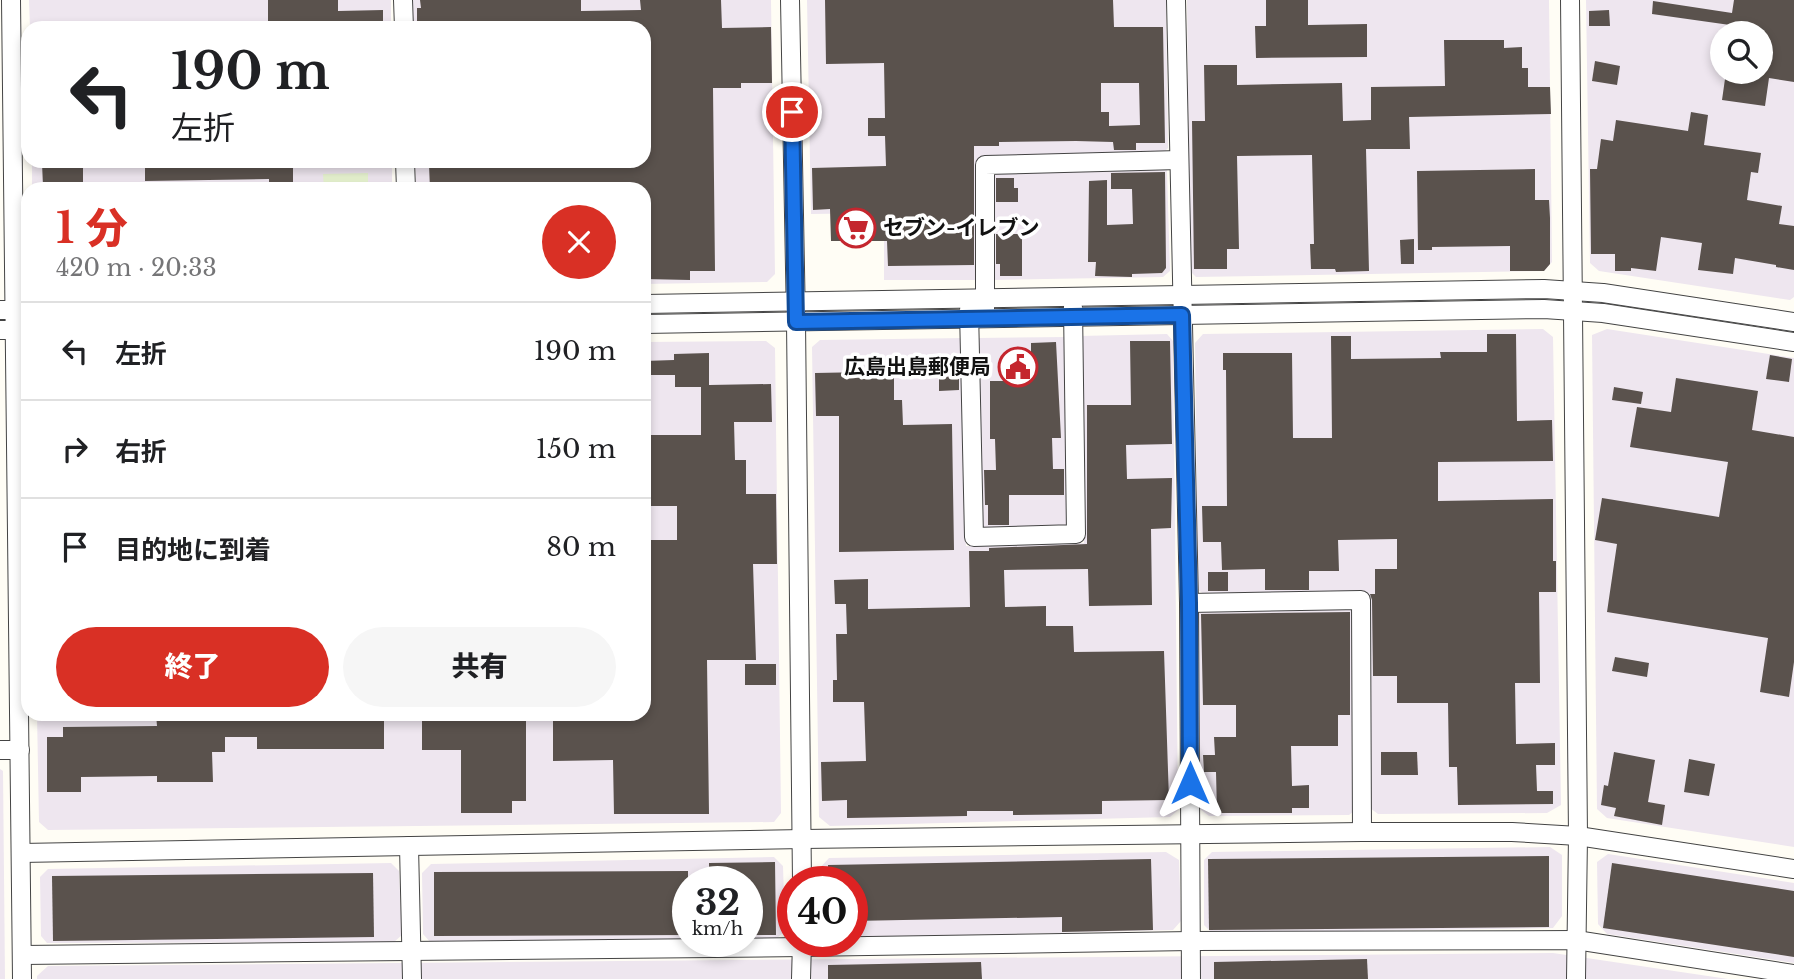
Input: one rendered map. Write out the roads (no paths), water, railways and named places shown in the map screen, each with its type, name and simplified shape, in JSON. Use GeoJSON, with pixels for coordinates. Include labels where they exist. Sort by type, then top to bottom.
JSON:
{"type":"FeatureCollection","features":[{"type":"Feature","properties":{"kind":"street"},"geometry":{"type":"LineString","coordinates":[[11,0],[15,330],[9,530],[20,750],[22,979]]}},
{"type":"Feature","properties":{"kind":"street"},"geometry":{"type":"LineString","coordinates":[[403,0],[404,21]]}},
{"type":"Feature","properties":{"kind":"street"},"geometry":{"type":"LineString","coordinates":[[790,0],[802,866]]}},
{"type":"Feature","properties":{"kind":"street"},"geometry":{"type":"LineString","coordinates":[[1176,0],[1189,603],[1191,979]]}},
{"type":"Feature","properties":{"kind":"street"},"geometry":{"type":"LineString","coordinates":[[1570,0],[1575,310],[1578,836],[1576,979]]}},
{"type":"Feature","properties":{"kind":"street"},"geometry":{"type":"LineString","coordinates":[[1073,296],[1076,534],[974,537],[977,298],[985,165],[1179,160]]}},
{"type":"Feature","properties":{"kind":"street"},"geometry":{"type":"LineString","coordinates":[[651,304],[1544,289],[1603,293],[1794,322]]}},
{"type":"Feature","properties":{"kind":"street"},"geometry":{"type":"LineString","coordinates":[[651,324],[1575,310],[1794,342]]}},
{"type":"Feature","properties":{"kind":"street"},"geometry":{"type":"LineString","coordinates":[[1189,603],[1360,600],[1362,832]]}},
{"type":"Feature","properties":{"kind":"street"},"geometry":{"type":"LineString","coordinates":[[0,750],[20,750]]}},
{"type":"Feature","properties":{"kind":"street"},"geometry":{"type":"LineString","coordinates":[[21,853],[803,839],[1512,832],[1578,836],[1794,869]]}},
{"type":"Feature","properties":{"kind":"street"},"geometry":{"type":"LineString","coordinates":[[409,846],[412,979]]}},
{"type":"Feature","properties":{"kind":"street"},"geometry":{"type":"LineString","coordinates":[[868,943],[1576,940],[1794,974]]}},
{"type":"Feature","properties":{"kind":"street"},"geometry":{"type":"LineString","coordinates":[[22,955],[777,944]]}},
{"type":"Feature","properties":{"kind":"street"},"geometry":{"type":"LineString","coordinates":[[802,957],[802,979]]}},
{"type":"Feature","properties":{"kind":"place","name":"セブン-イレブン"},"geometry":{"type":"Point","coordinates":[856,228]}},
{"type":"Feature","properties":{"kind":"place","name":"広島出島郵便局"},"geometry":{"type":"Point","coordinates":[1018,367]}}]}
